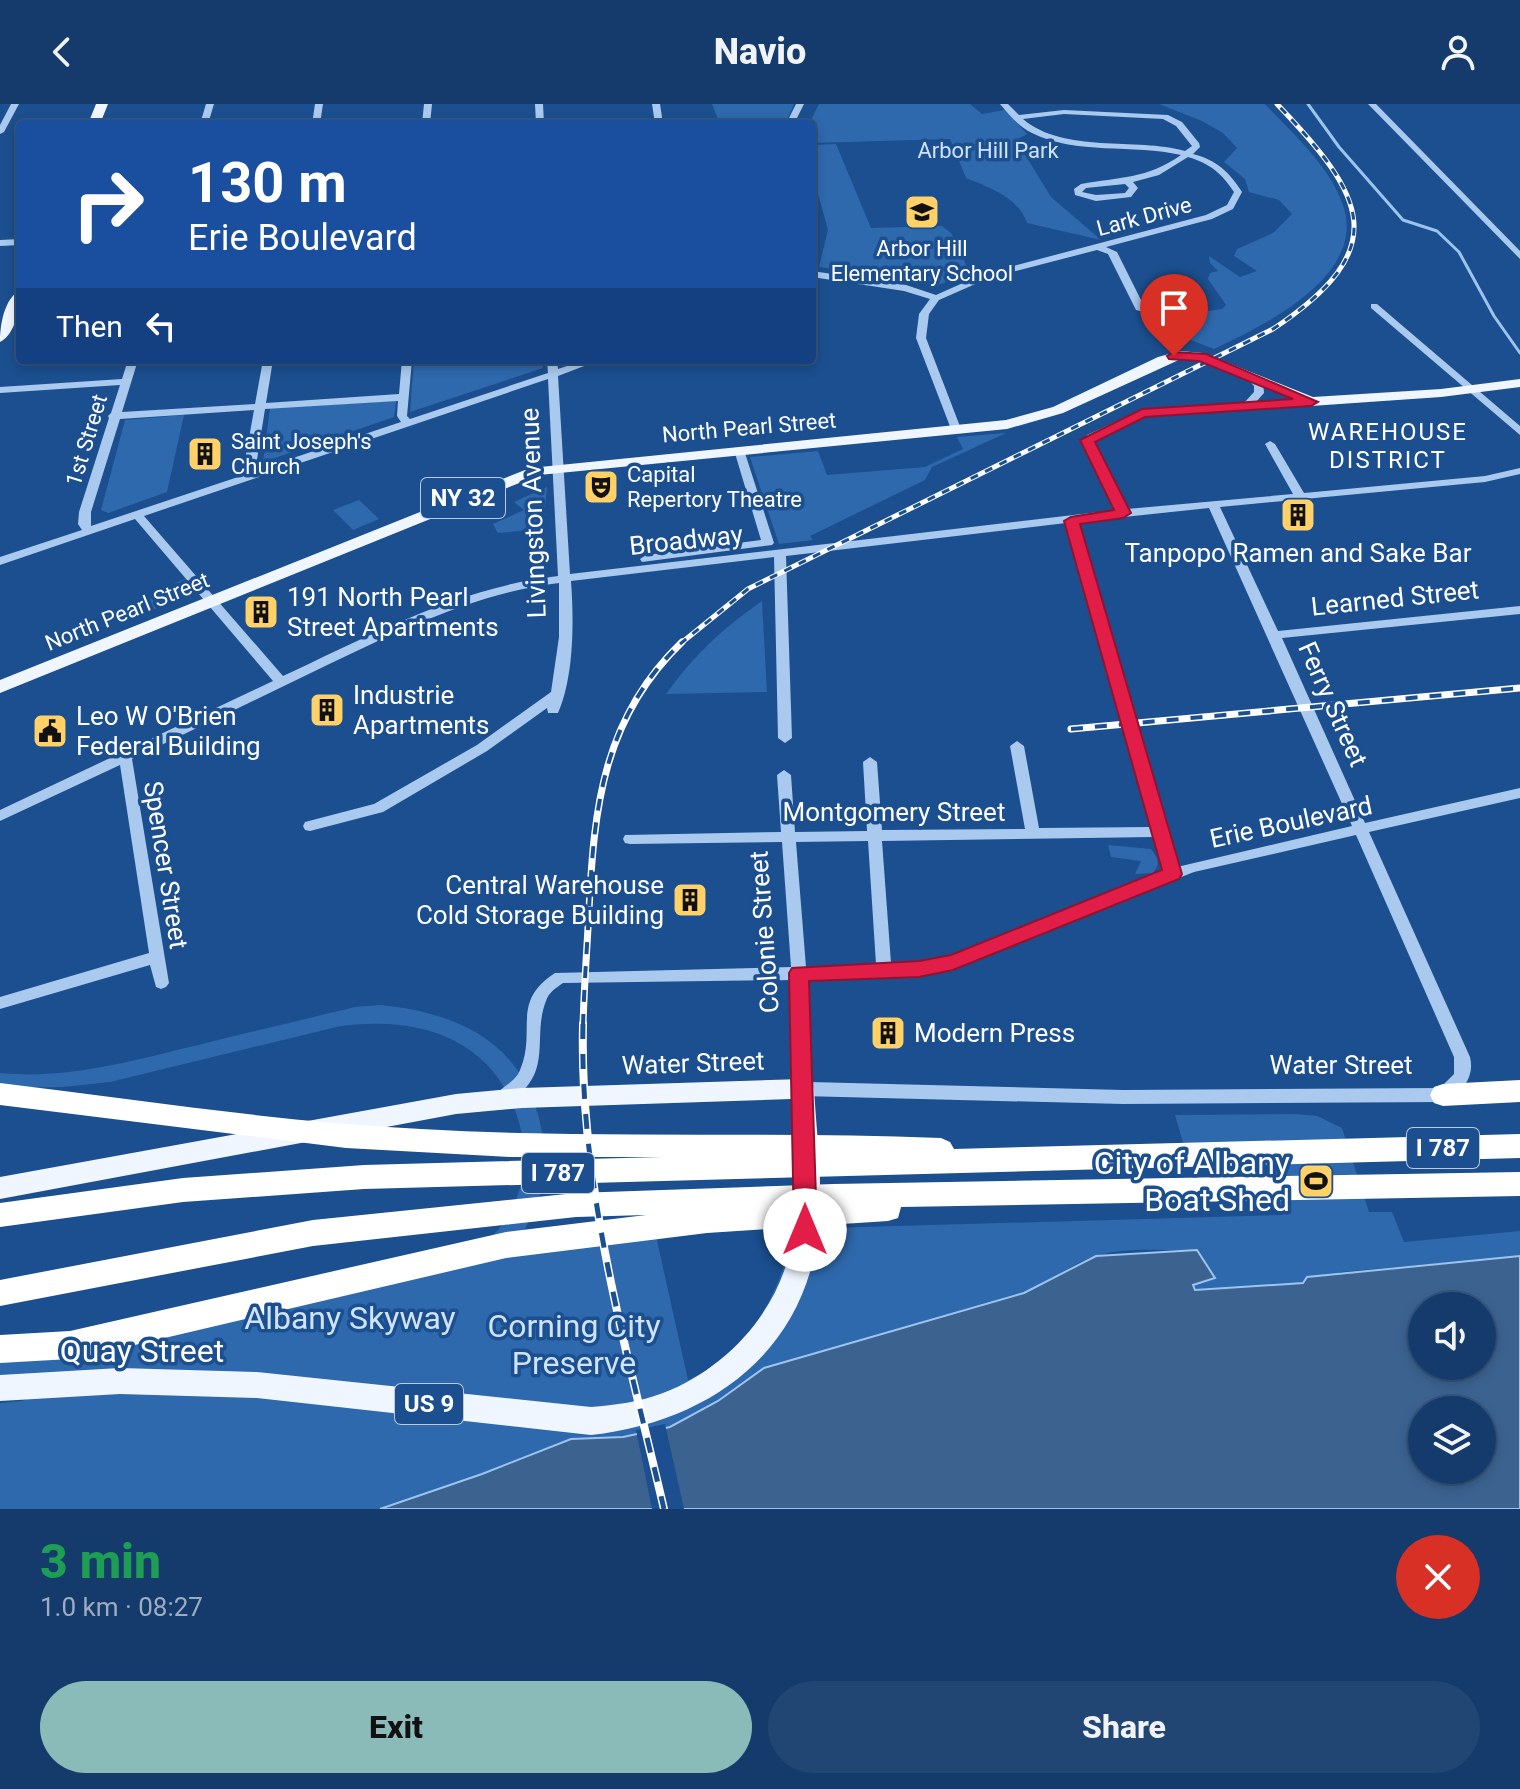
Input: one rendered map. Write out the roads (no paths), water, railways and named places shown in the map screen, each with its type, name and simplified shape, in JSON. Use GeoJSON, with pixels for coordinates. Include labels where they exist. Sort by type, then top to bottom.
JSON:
{"type":"FeatureCollection","features":[{"type":"Feature","properties":{"kind":"highway"},"geometry":{"type":"LineString","coordinates":[[1443,1095],[1520,1091]]}},
{"type":"Feature","properties":{"kind":"highway"},"geometry":{"type":"LineString","coordinates":[[0,1094],[346,1136],[421,1141],[541,1145],[846,1146],[1118,1159]]}},
{"type":"Feature","properties":{"kind":"highway","name":"I 787"},"geometry":{"type":"LineString","coordinates":[[0,1215],[183,1190],[350,1178],[1520,1146]]}},
{"type":"Feature","properties":{"kind":"highway","name":"I 787"},"geometry":{"type":"LineString","coordinates":[[0,1293],[313,1233],[536,1208],[777,1197],[1520,1184]]}},
{"type":"Feature","properties":{"kind":"highway"},"geometry":{"type":"LineString","coordinates":[[0,1349],[87,1342],[451,1257],[555,1238],[755,1215],[870,1210],[1061,1194]]}},
{"type":"Feature","properties":{"kind":"highway"},"geometry":{"type":"LineString","coordinates":[[0,1300],[90,1274]]}},
{"type":"Feature","properties":{"kind":"main road"},"geometry":{"type":"LineString","coordinates":[[0,338],[16,303]]}},
{"type":"Feature","properties":{"kind":"main road","name":"North Pearl Street"},"geometry":{"type":"LineString","coordinates":[[0,687],[521,475],[559,467],[1007,424],[1038,418],[1177,355],[1201,357],[1311,402],[1470,390],[1520,383]]}},
{"type":"Feature","properties":{"kind":"main road","name":"Water Street"},"geometry":{"type":"LineString","coordinates":[[0,1188],[425,1109],[486,1101],[802,1089]]}},
{"type":"Feature","properties":{"kind":"main road","name":"Colonie Street"},"geometry":{"type":"LineString","coordinates":[[795,1275],[805,1230],[802,1089]]}},
{"type":"Feature","properties":{"kind":"main road","name":"Quay Street"},"geometry":{"type":"LineString","coordinates":[[0,1388],[104,1382],[208,1383],[345,1394],[555,1419],[617,1419],[681,1401],[726,1373],[770,1325],[795,1275]]}},
{"type":"Feature","properties":{"kind":"street"},"geometry":{"type":"LineString","coordinates":[[3,130],[15,104]]}},
{"type":"Feature","properties":{"kind":"street","name":"Lark Drive"},"geometry":{"type":"LineString","coordinates":[[936,298],[986,276],[1209,217],[1230,207],[1238,192],[1234,182],[1211,163],[1159,148],[1061,141],[1034,132],[1004,104]]}},
{"type":"Feature","properties":{"kind":"street"},"geometry":{"type":"LineString","coordinates":[[1372,104],[1520,256]]}},
{"type":"Feature","properties":{"kind":"street"},"geometry":{"type":"LineString","coordinates":[[1016,118],[1064,112],[1165,117],[1179,124],[1195,143],[1196,147],[1187,155],[1160,173],[1128,182],[1084,186],[1078,189],[1078,193],[1096,198],[1128,195],[1134,188],[1128,182]]}},
{"type":"Feature","properties":{"kind":"street"},"geometry":{"type":"LineString","coordinates":[[1098,247],[1112,252],[1141,310]]}},
{"type":"Feature","properties":{"kind":"street"},"geometry":{"type":"LineString","coordinates":[[816,275],[906,288],[936,298],[924,314],[921,338],[956,429]]}},
{"type":"Feature","properties":{"kind":"street"},"geometry":{"type":"LineString","coordinates":[[1374,306],[1520,432]]}},
{"type":"Feature","properties":{"kind":"street","name":"1st Street"},"geometry":{"type":"LineString","coordinates":[[89,532],[84,524],[85,512],[132,364]]}},
{"type":"Feature","properties":{"kind":"street"},"geometry":{"type":"LineString","coordinates":[[253,475],[250,466],[267,364]]}},
{"type":"Feature","properties":{"kind":"street"},"geometry":{"type":"LineString","coordinates":[[407,364],[402,416],[408,423]]}},
{"type":"Feature","properties":{"kind":"street","name":"Livingston Avenue"},"geometry":{"type":"LineString","coordinates":[[552,364],[562,563],[567,587],[553,710]]}},
{"type":"Feature","properties":{"kind":"street"},"geometry":{"type":"LineString","coordinates":[[0,561],[583,364]]}},
{"type":"Feature","properties":{"kind":"street"},"geometry":{"type":"LineString","coordinates":[[1248,405],[1259,393],[1259,386],[1252,378]]}},
{"type":"Feature","properties":{"kind":"street"},"geometry":{"type":"LineString","coordinates":[[0,390],[126,382]]}},
{"type":"Feature","properties":{"kind":"street"},"geometry":{"type":"LineString","coordinates":[[113,416],[404,397]]}},
{"type":"Feature","properties":{"kind":"street"},"geometry":{"type":"LineString","coordinates":[[1123,513],[1087,445],[1088,439],[1142,413],[1311,402]]}},
{"type":"Feature","properties":{"kind":"street"},"geometry":{"type":"LineString","coordinates":[[1270,444],[1301,497]]}},
{"type":"Feature","properties":{"kind":"street"},"geometry":{"type":"LineString","coordinates":[[604,573],[637,560],[768,543],[739,450]]}},
{"type":"Feature","properties":{"kind":"street","name":"Broadway"},"geometry":{"type":"LineString","coordinates":[[0,816],[367,641],[446,608],[526,583],[1123,513],[1485,479],[1520,471]]}},
{"type":"Feature","properties":{"kind":"street","name":"Ferry Street"},"geometry":{"type":"LineString","coordinates":[[1213,504],[1466,1068],[1459,1080],[1443,1095]]}},
{"type":"Feature","properties":{"kind":"street"},"geometry":{"type":"LineString","coordinates":[[138,516],[281,682]]}},
{"type":"Feature","properties":{"kind":"street"},"geometry":{"type":"LineString","coordinates":[[1071,521],[1172,874]]}},
{"type":"Feature","properties":{"kind":"street"},"geometry":{"type":"LineString","coordinates":[[780,554],[785,738]]}},
{"type":"Feature","properties":{"kind":"street","name":"Learned Street"},"geometry":{"type":"LineString","coordinates":[[1274,635],[1520,610]]}},
{"type":"Feature","properties":{"kind":"street"},"geometry":{"type":"LineString","coordinates":[[310,826],[378,808],[482,748],[557,694]]}},
{"type":"Feature","properties":{"kind":"street"},"geometry":{"type":"LineString","coordinates":[[1017,746],[1033,835]]}},
{"type":"Feature","properties":{"kind":"street","name":"Spencer Street"},"geometry":{"type":"LineString","coordinates":[[125,755],[161,983]]}},
{"type":"Feature","properties":{"kind":"street"},"geometry":{"type":"LineString","coordinates":[[870,762],[884,971]]}},
{"type":"Feature","properties":{"kind":"street","name":"Colonie Street"},"geometry":{"type":"LineString","coordinates":[[784,775],[799,973],[802,1089]]}},
{"type":"Feature","properties":{"kind":"street","name":"Erie Boulevard"},"geometry":{"type":"LineString","coordinates":[[486,1101],[513,1092],[530,1073],[539,997],[546,985],[563,976],[884,971],[953,962],[1172,874],[1520,793]]}},
{"type":"Feature","properties":{"kind":"street","name":"Montgomery Street"},"geometry":{"type":"LineString","coordinates":[[630,839],[1160,832]]}},
{"type":"Feature","properties":{"kind":"street"},"geometry":{"type":"LineString","coordinates":[[0,1003],[157,957]]}},
{"type":"Feature","properties":{"kind":"street","name":"Water Street"},"geometry":{"type":"LineString","coordinates":[[802,1089],[1123,1097],[1443,1095]]}},
{"type":"Feature","properties":{"kind":"waterway"},"geometry":{"type":"LineString","coordinates":[[1308,104],[1339,147],[1403,220],[1437,231],[1459,252],[1494,316],[1520,353]]}},
{"type":"Feature","properties":{"kind":"railway"},"geometry":{"type":"LineString","coordinates":[[681,643],[748,589],[1273,329],[1312,300],[1337,273],[1351,246],[1354,221],[1347,194],[1331,167],[1277,104]]}},
{"type":"Feature","properties":{"kind":"railway"},"geometry":{"type":"LineString","coordinates":[[583,1026],[591,872],[600,800],[608,766],[619,733],[635,701],[681,643]]}},
{"type":"Feature","properties":{"kind":"railway"},"geometry":{"type":"LineString","coordinates":[[1071,729],[1520,688]]}},
{"type":"Feature","properties":{"kind":"railway"},"geometry":{"type":"LineString","coordinates":[[583,1026],[584,1085],[597,1208],[621,1329],[664,1509]]}},
{"type":"Feature","properties":{"kind":"place","name":"Arbor Hill Elementary School"},"geometry":{"type":"Point","coordinates":[922,212]}},
{"type":"Feature","properties":{"kind":"place","name":"Saint Joseph's Church"},"geometry":{"type":"Point","coordinates":[205,454]}},
{"type":"Feature","properties":{"kind":"place","name":"Capital Repertory Theatre"},"geometry":{"type":"Point","coordinates":[601,487]}},
{"type":"Feature","properties":{"kind":"place","name":"Tanpopo Ramen and Sake Bar"},"geometry":{"type":"Point","coordinates":[1298,515]}},
{"type":"Feature","properties":{"kind":"place","name":"191 North Pearl Street Apartments"},"geometry":{"type":"Point","coordinates":[261,612]}},
{"type":"Feature","properties":{"kind":"place","name":"Industrie Apartments"},"geometry":{"type":"Point","coordinates":[327,710]}},
{"type":"Feature","properties":{"kind":"place","name":"Leo W O'Brien Federal Building"},"geometry":{"type":"Point","coordinates":[50,731]}},
{"type":"Feature","properties":{"kind":"place","name":"Central Warehouse Cold Storage Building"},"geometry":{"type":"Point","coordinates":[690,900]}},
{"type":"Feature","properties":{"kind":"place","name":"Modern Press"},"geometry":{"type":"Point","coordinates":[888,1033]}},
{"type":"Feature","properties":{"kind":"place","name":"City of Albany Boat Shed"},"geometry":{"type":"Point","coordinates":[1316,1181]}},
{"type":"Feature","properties":{"kind":"district","name":"WAREHOUSE DISTRICT"},"geometry":{"type":"Point","coordinates":[1388,446]}},
{"type":"Feature","properties":{"kind":"park label","name":"Arbor Hill Park"},"geometry":{"type":"Point","coordinates":[988,150]}},
{"type":"Feature","properties":{"kind":"park label","name":"Albany Skyway"},"geometry":{"type":"Point","coordinates":[350,1318]}},
{"type":"Feature","properties":{"kind":"park label","name":"Corning City Preserve"},"geometry":{"type":"Point","coordinates":[574,1344]}}]}
